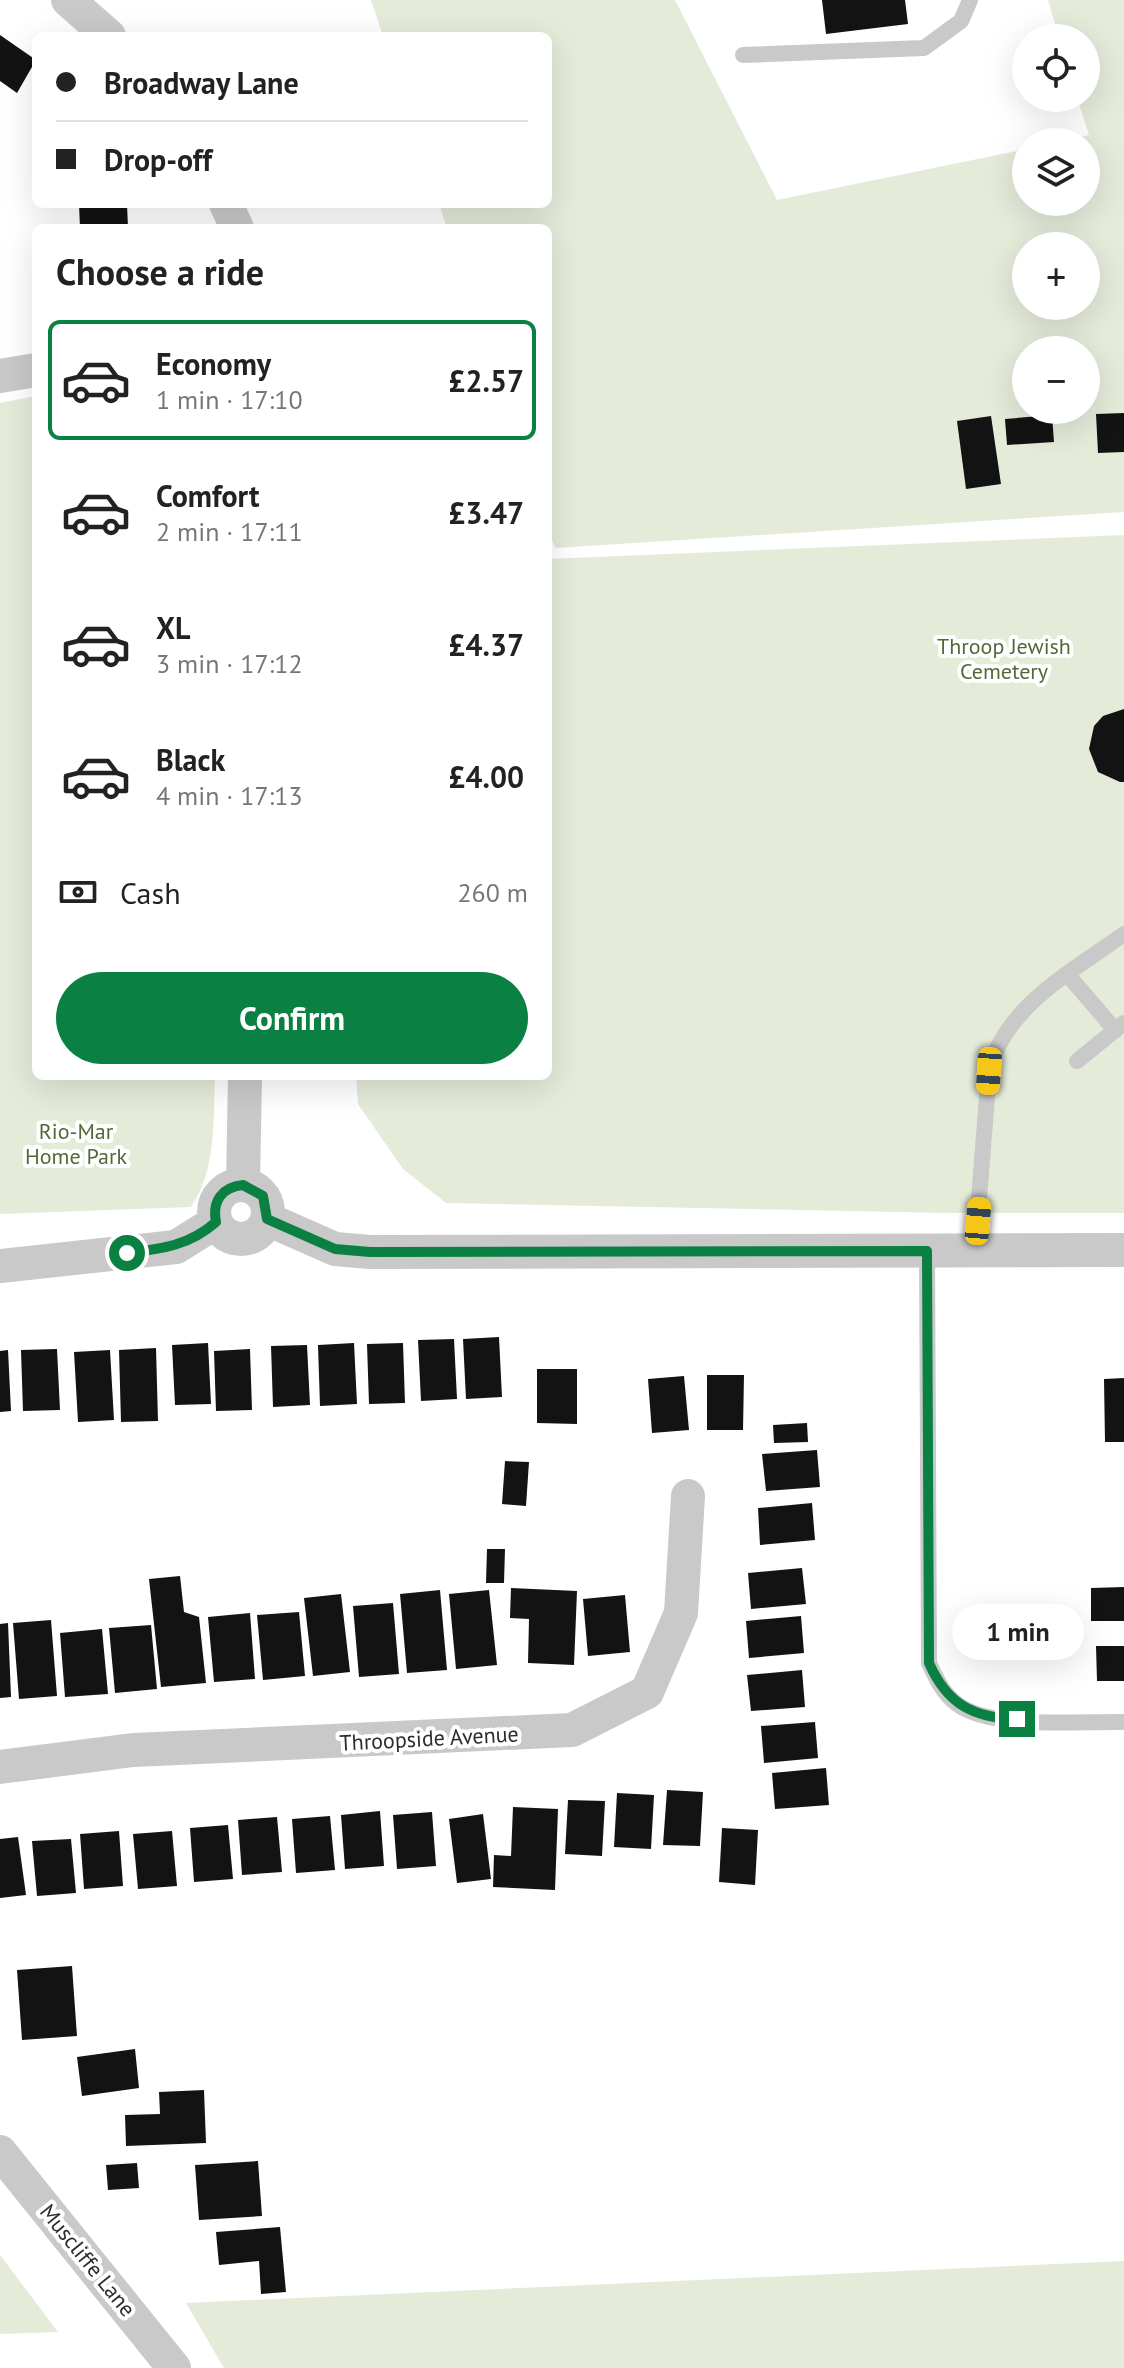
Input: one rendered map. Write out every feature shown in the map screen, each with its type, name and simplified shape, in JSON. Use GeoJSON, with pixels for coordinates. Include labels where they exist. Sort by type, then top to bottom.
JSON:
{"type":"FeatureCollection","features":[{"type":"Feature","properties":{"kind":"street"},"geometry":{"type":"LineString","coordinates":[[68,0],[104,32]]}},
{"type":"Feature","properties":{"kind":"street"},"geometry":{"type":"LineString","coordinates":[[0,376],[32,371]]}},
{"type":"Feature","properties":{"kind":"street"},"geometry":{"type":"LineString","coordinates":[[243,1185],[245,1080]]}},
{"type":"Feature","properties":{"kind":"street"},"geometry":{"type":"LineString","coordinates":[[243,1185],[263,1196],[267,1219],[259,1233],[243,1239],[227,1235],[216,1222],[214,1213],[219,1196],[225,1189],[243,1185]]}},
{"type":"Feature","properties":{"kind":"street"},"geometry":{"type":"LineString","coordinates":[[267,1219],[335,1249],[370,1252],[1124,1250]]}},
{"type":"Feature","properties":{"kind":"street"},"geometry":{"type":"LineString","coordinates":[[0,1266],[176,1247],[203,1233],[216,1222]]}},
{"type":"Feature","properties":{"kind":"street","name":"Throopside Avenue"},"geometry":{"type":"LineString","coordinates":[[0,1767],[133,1750],[572,1730],[647,1692],[681,1613],[688,1496]]}},
{"type":"Feature","properties":{"kind":"street","name":"Muscliffe Lane"},"geometry":{"type":"LineString","coordinates":[[0,2152],[174,2368]]}},
{"type":"Feature","properties":{"kind":"lane"},"geometry":{"type":"LineString","coordinates":[[743,55],[924,48],[961,21],[970,0]]}},
{"type":"Feature","properties":{"kind":"lane"},"geometry":{"type":"LineString","coordinates":[[975,1250],[989,1071],[995,1046],[1031,1002],[1124,934]]}},
{"type":"Feature","properties":{"kind":"lane"},"geometry":{"type":"LineString","coordinates":[[1068,975],[1120,1027],[1077,1061]]}},
{"type":"Feature","properties":{"kind":"lane"},"geometry":{"type":"LineString","coordinates":[[927,1251],[929,1663],[938,1684],[956,1704],[990,1718],[1124,1722]]}},
{"type":"Feature","properties":{"kind":"green space"},"geometry":{"type":"Polygon","coordinates":[[[371,0],[675,0],[777,200],[1012,152],[1012,216],[1100,216],[1100,128],[1087,128],[1082,112],[1100,112],[1100,24],[1055,24],[1048,0],[1124,0],[1124,512],[555,548],[552,540],[552,224],[446,224],[440,208],[552,208],[552,32],[382,32],[371,0]]]}},
{"type":"Feature","properties":{"kind":"green space","name":"Rio-Mar Home Park"},"geometry":{"type":"Polygon","coordinates":[[[32,397],[32,1080],[215,1080],[209,1160],[191,1207],[0,1214],[0,403],[32,397]]]}},
{"type":"Feature","properties":{"kind":"green space","name":"Throop Jewish Cemetery"},"geometry":{"type":"Polygon","coordinates":[[[1124,535],[1124,1213],[948,1213],[446,1203],[403,1169],[358,1104],[356,1080],[552,1080],[552,559],[1124,535]]]}},
{"type":"Feature","properties":{"kind":"green space"},"geometry":{"type":"Polygon","coordinates":[[[0,2255],[58,2332],[0,2334],[0,2255]]]}},
{"type":"Feature","properties":{"kind":"green space"},"geometry":{"type":"Polygon","coordinates":[[[1124,2261],[1124,2368],[224,2368],[186,2303],[1124,2261]]]}},
{"type":"Feature","properties":{"kind":"building"},"geometry":{"type":"Polygon","coordinates":[[[822,0],[905,0],[908,24],[826,34],[822,0]]]}},
{"type":"Feature","properties":{"kind":"building"},"geometry":{"type":"Polygon","coordinates":[[[0,35],[32,57],[32,67],[17,93],[0,81],[0,35]]]}},
{"type":"Feature","properties":{"kind":"building"},"geometry":{"type":"Polygon","coordinates":[[[79,208],[127,208],[128,224],[80,224],[79,208]]]}},
{"type":"Feature","properties":{"kind":"building"},"geometry":{"type":"Polygon","coordinates":[[[1124,413],[1124,452],[1098,453],[1097,424],[1100,424],[1100,414],[1124,413]]]}},
{"type":"Feature","properties":{"kind":"building"},"geometry":{"type":"Polygon","coordinates":[[[991,416],[1001,484],[966,489],[957,421],[991,416]]]}},
{"type":"Feature","properties":{"kind":"building"},"geometry":{"type":"Polygon","coordinates":[[[1012,418],[1012,424],[1053,424],[1054,442],[1007,445],[1005,419],[1012,418]]]}},
{"type":"Feature","properties":{"kind":"building"},"geometry":{"type":"Polygon","coordinates":[[[1124,709],[1124,782],[1120,782],[1098,772],[1089,749],[1094,726],[1103,716],[1124,709]]]}},
{"type":"Feature","properties":{"kind":"building"},"geometry":{"type":"Polygon","coordinates":[[[499,1337],[502,1397],[466,1399],[463,1339],[499,1337]]]}},
{"type":"Feature","properties":{"kind":"building"},"geometry":{"type":"Polygon","coordinates":[[[454,1339],[457,1399],[421,1401],[418,1340],[454,1339]]]}},
{"type":"Feature","properties":{"kind":"building"},"geometry":{"type":"Polygon","coordinates":[[[208,1343],[211,1404],[175,1405],[172,1345],[208,1343]]]}},
{"type":"Feature","properties":{"kind":"building"},"geometry":{"type":"Polygon","coordinates":[[[354,1343],[357,1404],[320,1406],[318,1345],[354,1343]]]}},
{"type":"Feature","properties":{"kind":"building"},"geometry":{"type":"Polygon","coordinates":[[[403,1343],[405,1403],[369,1404],[367,1344],[403,1343]]]}},
{"type":"Feature","properties":{"kind":"building"},"geometry":{"type":"Polygon","coordinates":[[[307,1345],[310,1405],[273,1407],[271,1346],[307,1345]]]}},
{"type":"Feature","properties":{"kind":"building"},"geometry":{"type":"Polygon","coordinates":[[[156,1348],[158,1421],[121,1422],[119,1350],[156,1348]]]}},
{"type":"Feature","properties":{"kind":"building"},"geometry":{"type":"Polygon","coordinates":[[[57,1349],[60,1410],[23,1411],[21,1350],[57,1349]]]}},
{"type":"Feature","properties":{"kind":"building"},"geometry":{"type":"Polygon","coordinates":[[[250,1349],[252,1410],[216,1411],[214,1351],[250,1349]]]}},
{"type":"Feature","properties":{"kind":"building"},"geometry":{"type":"Polygon","coordinates":[[[8,1350],[11,1411],[0,1412],[0,1351],[8,1350]]]}},
{"type":"Feature","properties":{"kind":"building"},"geometry":{"type":"Polygon","coordinates":[[[110,1350],[114,1420],[78,1422],[74,1352],[110,1350]]]}},
{"type":"Feature","properties":{"kind":"building"},"geometry":{"type":"Polygon","coordinates":[[[537,1369],[577,1369],[577,1424],[537,1423],[537,1369]]]}},
{"type":"Feature","properties":{"kind":"building"},"geometry":{"type":"Polygon","coordinates":[[[707,1375],[744,1375],[743,1430],[707,1430],[707,1375]]]}},
{"type":"Feature","properties":{"kind":"building"},"geometry":{"type":"Polygon","coordinates":[[[684,1376],[689,1430],[652,1433],[648,1379],[684,1376]]]}},
{"type":"Feature","properties":{"kind":"building"},"geometry":{"type":"Polygon","coordinates":[[[1124,1378],[1124,1442],[1105,1442],[1104,1379],[1124,1378]]]}},
{"type":"Feature","properties":{"kind":"building"},"geometry":{"type":"Polygon","coordinates":[[[807,1423],[808,1442],[774,1443],[773,1425],[807,1423]]]}},
{"type":"Feature","properties":{"kind":"building"},"geometry":{"type":"Polygon","coordinates":[[[817,1450],[820,1487],[766,1491],[762,1454],[817,1450]]]}},
{"type":"Feature","properties":{"kind":"building"},"geometry":{"type":"Polygon","coordinates":[[[505,1461],[529,1462],[526,1506],[502,1504],[505,1461]]]}},
{"type":"Feature","properties":{"kind":"building"},"geometry":{"type":"Polygon","coordinates":[[[812,1503],[815,1540],[760,1545],[758,1508],[812,1503]]]}},
{"type":"Feature","properties":{"kind":"building"},"geometry":{"type":"Polygon","coordinates":[[[487,1549],[505,1549],[504,1583],[486,1583],[487,1549]]]}},
{"type":"Feature","properties":{"kind":"building"},"geometry":{"type":"Polygon","coordinates":[[[802,1568],[806,1604],[751,1609],[748,1573],[802,1568]]]}},
{"type":"Feature","properties":{"kind":"building"},"geometry":{"type":"Polygon","coordinates":[[[180,1576],[184,1612],[199,1617],[206,1683],[161,1687],[149,1579],[180,1576]]]}},
{"type":"Feature","properties":{"kind":"building"},"geometry":{"type":"Polygon","coordinates":[[[1124,1587],[1124,1621],[1091,1621],[1091,1588],[1124,1587]]]}},
{"type":"Feature","properties":{"kind":"building"},"geometry":{"type":"Polygon","coordinates":[[[511,1588],[577,1591],[574,1665],[528,1663],[529,1619],[510,1618],[511,1588]]]}},
{"type":"Feature","properties":{"kind":"building"},"geometry":{"type":"Polygon","coordinates":[[[440,1590],[447,1670],[407,1673],[400,1594],[440,1590]]]}},
{"type":"Feature","properties":{"kind":"building"},"geometry":{"type":"Polygon","coordinates":[[[489,1590],[497,1665],[456,1669],[449,1594],[489,1590]]]}},
{"type":"Feature","properties":{"kind":"building"},"geometry":{"type":"Polygon","coordinates":[[[341,1594],[350,1672],[313,1676],[304,1598],[341,1594]]]}},
{"type":"Feature","properties":{"kind":"building"},"geometry":{"type":"Polygon","coordinates":[[[625,1595],[630,1652],[588,1656],[583,1599],[625,1595]]]}},
{"type":"Feature","properties":{"kind":"building"},"geometry":{"type":"Polygon","coordinates":[[[393,1603],[399,1674],[359,1677],[353,1606],[393,1603]]]}},
{"type":"Feature","properties":{"kind":"building"},"geometry":{"type":"Polygon","coordinates":[[[299,1612],[305,1676],[263,1680],[257,1615],[299,1612]]]}},
{"type":"Feature","properties":{"kind":"building"},"geometry":{"type":"Polygon","coordinates":[[[250,1613],[255,1679],[214,1682],[208,1617],[250,1613]]]}},
{"type":"Feature","properties":{"kind":"building"},"geometry":{"type":"Polygon","coordinates":[[[801,1616],[804,1653],[749,1658],[746,1621],[801,1616]]]}},
{"type":"Feature","properties":{"kind":"building"},"geometry":{"type":"Polygon","coordinates":[[[51,1620],[57,1696],[19,1699],[13,1623],[51,1620]]]}},
{"type":"Feature","properties":{"kind":"building"},"geometry":{"type":"Polygon","coordinates":[[[8,1623],[11,1697],[0,1698],[0,1624],[8,1623]]]}},
{"type":"Feature","properties":{"kind":"building"},"geometry":{"type":"Polygon","coordinates":[[[151,1625],[157,1689],[115,1693],[109,1628],[151,1625]]]}},
{"type":"Feature","properties":{"kind":"building"},"geometry":{"type":"Polygon","coordinates":[[[102,1629],[108,1694],[65,1697],[60,1633],[102,1629]]]}},
{"type":"Feature","properties":{"kind":"building"},"geometry":{"type":"Polygon","coordinates":[[[1096,1646],[1124,1646],[1124,1681],[1097,1681],[1096,1646]]]}},
{"type":"Feature","properties":{"kind":"building"},"geometry":{"type":"Polygon","coordinates":[[[802,1670],[805,1707],[751,1711],[747,1675],[802,1670]]]}},
{"type":"Feature","properties":{"kind":"building"},"geometry":{"type":"Polygon","coordinates":[[[815,1722],[818,1758],[764,1763],[761,1726],[815,1722]]]}},
{"type":"Feature","properties":{"kind":"building"},"geometry":{"type":"Polygon","coordinates":[[[826,1768],[829,1805],[775,1809],[772,1773],[826,1768]]]}},
{"type":"Feature","properties":{"kind":"building"},"geometry":{"type":"Polygon","coordinates":[[[667,1790],[703,1792],[700,1846],[663,1845],[667,1790]]]}},
{"type":"Feature","properties":{"kind":"building"},"geometry":{"type":"Polygon","coordinates":[[[617,1793],[654,1795],[651,1849],[614,1847],[617,1793]]]}},
{"type":"Feature","properties":{"kind":"building"},"geometry":{"type":"Polygon","coordinates":[[[568,1800],[605,1801],[602,1856],[565,1854],[568,1800]]]}},
{"type":"Feature","properties":{"kind":"building"},"geometry":{"type":"Polygon","coordinates":[[[513,1807],[558,1809],[555,1890],[493,1887],[494,1855],[511,1856],[513,1807]]]}},
{"type":"Feature","properties":{"kind":"building"},"geometry":{"type":"Polygon","coordinates":[[[380,1811],[384,1866],[345,1869],[341,1815],[380,1811]]]}},
{"type":"Feature","properties":{"kind":"building"},"geometry":{"type":"Polygon","coordinates":[[[432,1812],[436,1866],[397,1869],[393,1815],[432,1812]]]}},
{"type":"Feature","properties":{"kind":"building"},"geometry":{"type":"Polygon","coordinates":[[[483,1814],[491,1879],[457,1883],[449,1819],[483,1814]]]}},
{"type":"Feature","properties":{"kind":"building"},"geometry":{"type":"Polygon","coordinates":[[[330,1816],[335,1870],[296,1873],[292,1819],[330,1816]]]}},
{"type":"Feature","properties":{"kind":"building"},"geometry":{"type":"Polygon","coordinates":[[[277,1817],[282,1872],[242,1875],[238,1820],[277,1817]]]}},
{"type":"Feature","properties":{"kind":"building"},"geometry":{"type":"Polygon","coordinates":[[[228,1825],[233,1879],[194,1882],[190,1828],[228,1825]]]}},
{"type":"Feature","properties":{"kind":"building"},"geometry":{"type":"Polygon","coordinates":[[[722,1828],[758,1830],[755,1885],[719,1882],[722,1828]]]}},
{"type":"Feature","properties":{"kind":"building"},"geometry":{"type":"Polygon","coordinates":[[[119,1831],[123,1886],[84,1889],[80,1834],[119,1831]]]}},
{"type":"Feature","properties":{"kind":"building"},"geometry":{"type":"Polygon","coordinates":[[[172,1831],[177,1886],[138,1889],[133,1834],[172,1831]]]}},
{"type":"Feature","properties":{"kind":"building"},"geometry":{"type":"Polygon","coordinates":[[[18,1837],[26,1895],[0,1898],[0,1839],[18,1837]]]}},
{"type":"Feature","properties":{"kind":"building"},"geometry":{"type":"Polygon","coordinates":[[[71,1839],[76,1893],[37,1896],[32,1841],[71,1839]]]}},
{"type":"Feature","properties":{"kind":"building"},"geometry":{"type":"Polygon","coordinates":[[[72,1966],[77,2036],[22,2040],[17,1970],[72,1966]]]}},
{"type":"Feature","properties":{"kind":"building"},"geometry":{"type":"Polygon","coordinates":[[[135,2049],[139,2088],[82,2096],[77,2057],[135,2049]]]}},
{"type":"Feature","properties":{"kind":"building"},"geometry":{"type":"Polygon","coordinates":[[[204,2090],[206,2143],[126,2146],[125,2115],[160,2114],[159,2092],[204,2090]]]}},
{"type":"Feature","properties":{"kind":"building"},"geometry":{"type":"Polygon","coordinates":[[[258,2161],[262,2216],[199,2220],[195,2165],[258,2161]]]}},
{"type":"Feature","properties":{"kind":"building"},"geometry":{"type":"Polygon","coordinates":[[[137,2163],[139,2188],[108,2190],[106,2165],[137,2163]]]}},
{"type":"Feature","properties":{"kind":"building"},"geometry":{"type":"Polygon","coordinates":[[[280,2227],[286,2292],[261,2294],[259,2261],[219,2265],[216,2232],[280,2227]]]}},
{"type":"Feature","properties":{"kind":"route"},"geometry":{"type":"LineString","coordinates":[[127,1253],[176,1247],[203,1233],[216,1222],[215,1204],[219,1196],[225,1189],[243,1185],[263,1196],[267,1203],[267,1219],[303,1238],[335,1249],[370,1252],[927,1251],[929,1663],[938,1684],[956,1704],[990,1718],[1017,1719]]}}]}
